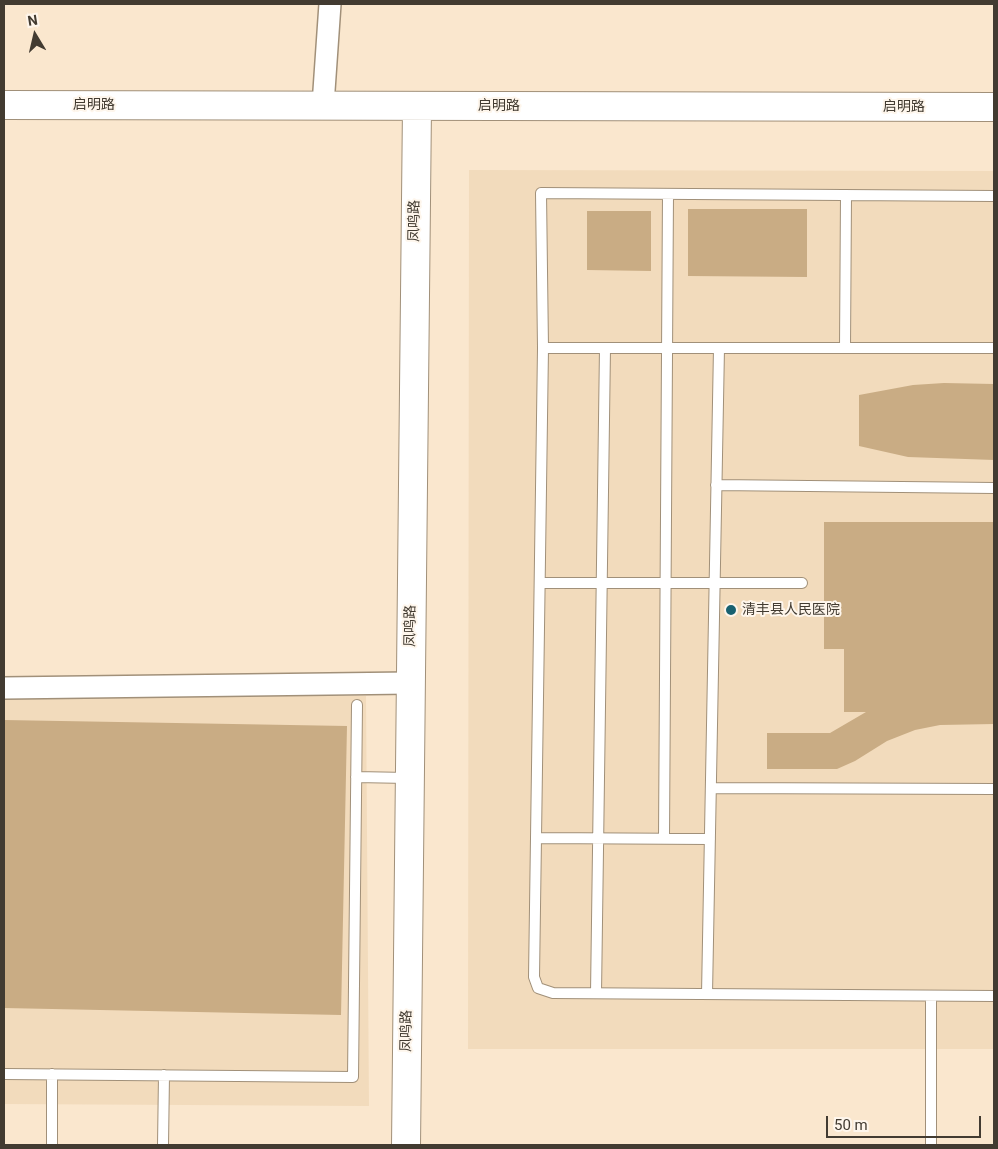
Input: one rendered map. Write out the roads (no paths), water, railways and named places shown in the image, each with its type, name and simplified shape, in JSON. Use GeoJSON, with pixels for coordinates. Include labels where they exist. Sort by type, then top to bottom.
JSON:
{"type":"FeatureCollection","features":[{"type":"Feature","properties":{"kind":"street"},"geometry":{"type":"LineString","coordinates":[[323,105],[330,4]]}},
{"type":"Feature","properties":{"kind":"street","name":"启明路"},"geometry":{"type":"LineString","coordinates":[[4,105],[994,107]]}},
{"type":"Feature","properties":{"kind":"street","name":"凤鸣路"},"geometry":{"type":"LineString","coordinates":[[406,1145],[417,106]]}},
{"type":"Feature","properties":{"kind":"street"},"geometry":{"type":"LineString","coordinates":[[4,688],[410,683]]}},
{"type":"Feature","properties":{"kind":"lane"},"geometry":{"type":"LineString","coordinates":[[994,196],[541,193],[543,348],[534,977],[538,988],[553,993],[994,996]]}},
{"type":"Feature","properties":{"kind":"lane"},"geometry":{"type":"LineString","coordinates":[[664,838],[668,194]]}},
{"type":"Feature","properties":{"kind":"lane"},"geometry":{"type":"LineString","coordinates":[[844,348],[846,195]]}},
{"type":"Feature","properties":{"kind":"lane"},"geometry":{"type":"LineString","coordinates":[[543,348],[994,348]]}},
{"type":"Feature","properties":{"kind":"lane"},"geometry":{"type":"LineString","coordinates":[[596,993],[605,348]]}},
{"type":"Feature","properties":{"kind":"lane"},"geometry":{"type":"LineString","coordinates":[[707,994],[719,348]]}},
{"type":"Feature","properties":{"kind":"lane"},"geometry":{"type":"LineString","coordinates":[[716,485],[994,488]]}},
{"type":"Feature","properties":{"kind":"lane"},"geometry":{"type":"LineString","coordinates":[[540,583],[802,583]]}},
{"type":"Feature","properties":{"kind":"lane"},"geometry":{"type":"LineString","coordinates":[[4,1074],[353,1077],[357,705]]}},
{"type":"Feature","properties":{"kind":"lane"},"geometry":{"type":"LineString","coordinates":[[356,777],[410,778]]}},
{"type":"Feature","properties":{"kind":"lane"},"geometry":{"type":"LineString","coordinates":[[711,788],[994,789]]}},
{"type":"Feature","properties":{"kind":"lane"},"geometry":{"type":"LineString","coordinates":[[536,838],[710,839]]}},
{"type":"Feature","properties":{"kind":"lane"},"geometry":{"type":"LineString","coordinates":[[930,1145],[931,996]]}},
{"type":"Feature","properties":{"kind":"lane"},"geometry":{"type":"LineString","coordinates":[[52,1074],[52,1145]]}},
{"type":"Feature","properties":{"kind":"lane"},"geometry":{"type":"LineString","coordinates":[[163,1145],[164,1075]]}},
{"type":"Feature","properties":{"kind":"place","name":"清丰县人民医院"},"geometry":{"type":"Point","coordinates":[731,610]}}]}
